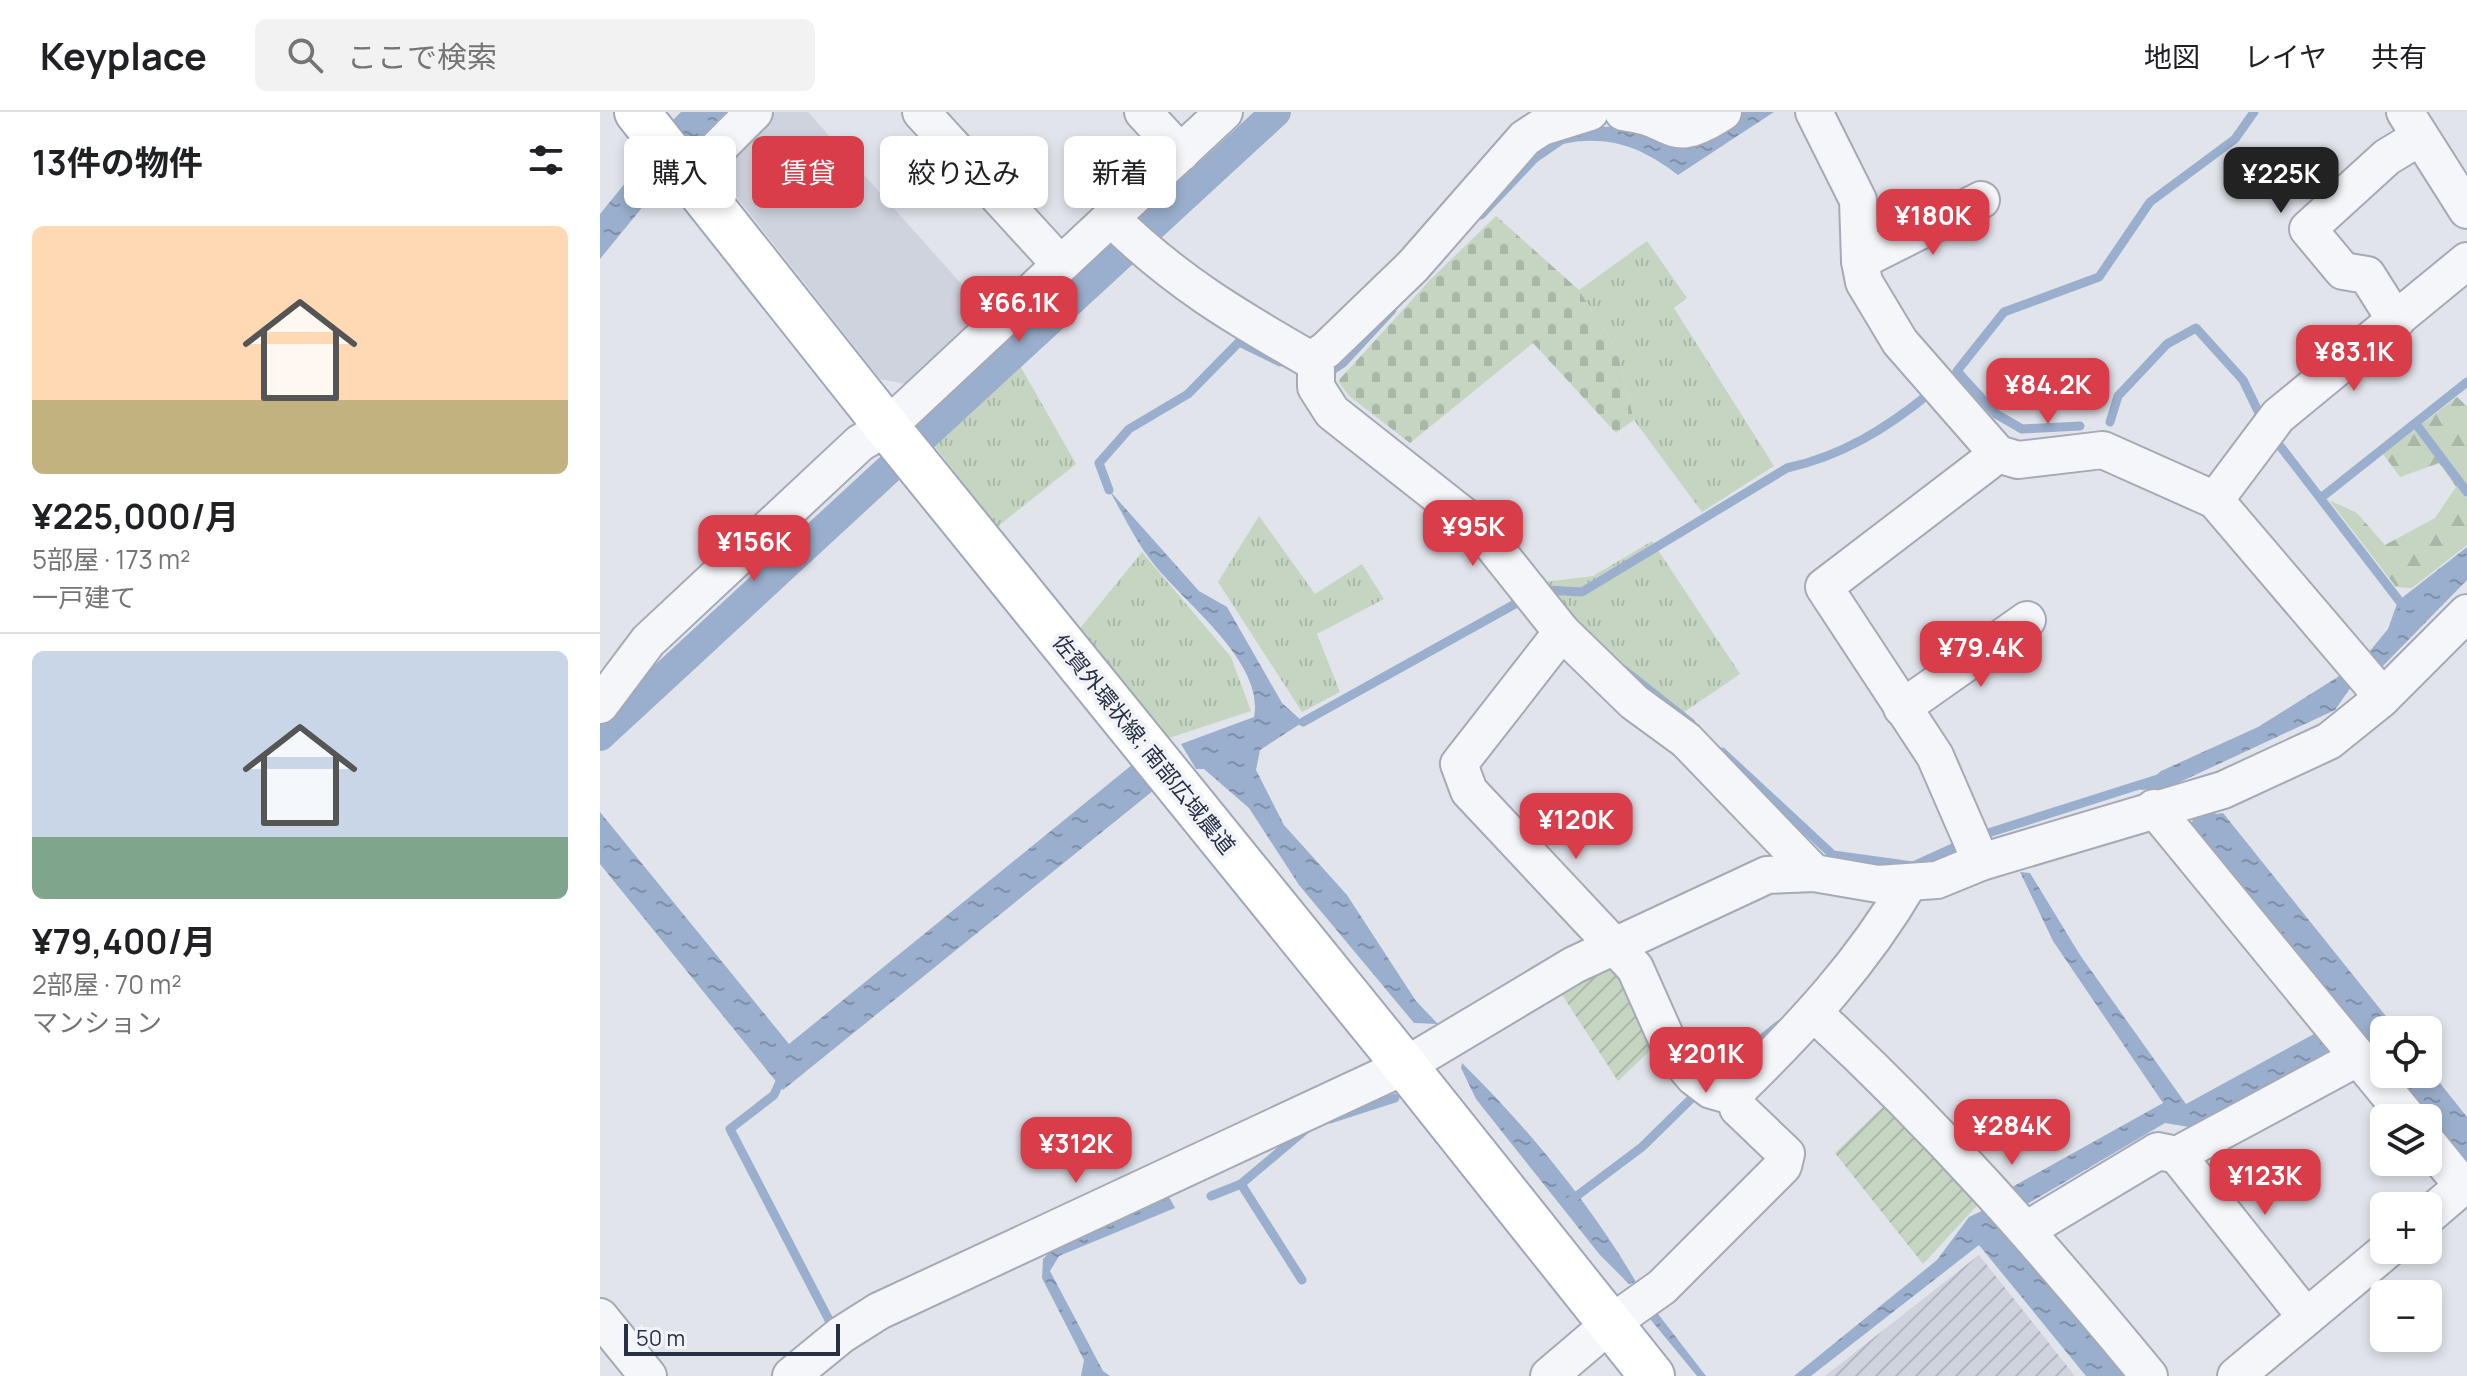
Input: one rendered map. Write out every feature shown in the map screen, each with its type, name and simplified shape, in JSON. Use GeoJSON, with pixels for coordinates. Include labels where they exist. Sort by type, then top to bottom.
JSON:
{"type":"FeatureCollection","features":[{"type":"Feature","properties":{"kind":"main road","name":"佐賀外環状線; 南部広域農道"},"geometry":{"type":"LineString","coordinates":[[637,112],[657,136]]}},
{"type":"Feature","properties":{"kind":"main road","name":"佐賀外環状線; 南部広域農道"},"geometry":{"type":"LineString","coordinates":[[715,208],[887,427],[1652,1376]]}},
{"type":"Feature","properties":{"kind":"street"},"geometry":{"type":"LineString","coordinates":[[730,136],[754,112]]}},
{"type":"Feature","properties":{"kind":"street"},"geometry":{"type":"LineString","coordinates":[[921,112],[1060,264]]}},
{"type":"Feature","properties":{"kind":"street"},"geometry":{"type":"LineString","coordinates":[[1143,112],[1181,153]]}},
{"type":"Feature","properties":{"kind":"street"},"geometry":{"type":"LineString","coordinates":[[600,705],[648,641],[860,443],[887,427],[1060,264],[1129,235],[1181,153],[1224,112]]}},
{"type":"Feature","properties":{"kind":"street"},"geometry":{"type":"LineString","coordinates":[[1623,112],[1645,114],[1681,132],[1698,128],[1723,112]]}},
{"type":"Feature","properties":{"kind":"street"},"geometry":{"type":"LineString","coordinates":[[1814,112],[1858,200],[1860,261],[1864,282],[1900,342],[1998,454],[2018,460],[2103,450],[2215,500],[2368,680]]}},
{"type":"Feature","properties":{"kind":"street"},"geometry":{"type":"LineString","coordinates":[[1311,360],[1326,350],[1413,266],[1525,138],[1542,127],[1583,114]]}},
{"type":"Feature","properties":{"kind":"street"},"geometry":{"type":"LineString","coordinates":[[2396,321],[2367,275],[2343,271],[2308,229],[2387,157],[2413,124],[2467,210]]}},
{"type":"Feature","properties":{"kind":"street"},"geometry":{"type":"LineString","coordinates":[[1860,261],[1981,200]]}},
{"type":"Feature","properties":{"kind":"street"},"geometry":{"type":"LineString","coordinates":[[1129,235],[1219,308],[1311,360],[1316,369],[1316,387],[1332,412],[1479,528],[1562,632],[1634,702],[1686,740],[1814,873]]}},
{"type":"Feature","properties":{"kind":"street"},"geometry":{"type":"LineString","coordinates":[[2215,500],[2278,416],[2467,261]]}},
{"type":"Feature","properties":{"kind":"street"},"geometry":{"type":"LineString","coordinates":[[1981,862],[1935,756],[1824,587],[1998,454]]}},
{"type":"Feature","properties":{"kind":"street"},"geometry":{"type":"LineString","coordinates":[[791,1376],[841,1335],[879,1311],[1405,1066],[1574,965],[1767,875],[1814,873],[1878,884],[1937,880],[1981,862],[2154,808],[2223,790],[2329,741],[2368,680],[2467,613]]}},
{"type":"Feature","properties":{"kind":"street"},"geometry":{"type":"LineString","coordinates":[[1902,708],[2027,620]]}},
{"type":"Feature","properties":{"kind":"street"},"geometry":{"type":"LineString","coordinates":[[1562,632],[1459,764],[1469,791],[1635,968],[1672,1051],[1711,1090],[1736,1097]]}},
{"type":"Feature","properties":{"kind":"street"},"geometry":{"type":"LineString","coordinates":[[2154,808],[2397,1104]]}},
{"type":"Feature","properties":{"kind":"street"},"geometry":{"type":"LineString","coordinates":[[1549,1376],[1610,1324],[1662,1287],[1783,1166],[1786,1154],[1738,1108],[1736,1097],[1741,1087],[1815,1014],[1882,928],[1909,883]]}},
{"type":"Feature","properties":{"kind":"street"},"geometry":{"type":"LineString","coordinates":[[1815,1014],[1951,1145],[2028,1229],[2149,1376]]}},
{"type":"Feature","properties":{"kind":"street"},"geometry":{"type":"LineString","coordinates":[[2177,1155],[2359,1057]]}},
{"type":"Feature","properties":{"kind":"street"},"geometry":{"type":"LineString","coordinates":[[2028,1229],[2158,1151],[2177,1155],[2306,1317]]}},
{"type":"Feature","properties":{"kind":"street"},"geometry":{"type":"LineString","coordinates":[[2442,1160],[2463,1186],[2442,1204]]}},
{"type":"Feature","properties":{"kind":"street"},"geometry":{"type":"LineString","coordinates":[[2236,1376],[2370,1264]]}},
{"type":"Feature","properties":{"kind":"street"},"geometry":{"type":"LineString","coordinates":[[600,1317],[648,1376]]}},
{"type":"Feature","properties":{"kind":"shaded area"},"geometry":{"type":"Polygon","coordinates":[[[775,112],[808,112],[829,136],[752,136],[752,208],[864,208],[864,175],[880,193],[880,208],[894,208],[989,315],[910,385],[880,379],[736,196],[736,152],[775,112]]]}},
{"type":"Feature","properties":{"kind":"shaded area"},"geometry":{"type":"Polygon","coordinates":[[[1979,1255],[2075,1376],[1825,1376],[1979,1255]]]}},
{"type":"Feature","properties":{"kind":"green space"},"geometry":{"type":"Polygon","coordinates":[[[1496,216],[1579,290],[1617,351],[1634,420],[1616,433],[1533,343],[1410,443],[1349,396],[1338,381],[1431,279],[1496,216]]]}},
{"type":"Feature","properties":{"kind":"green space"},"geometry":{"type":"Polygon","coordinates":[[[1647,241],[1687,298],[1674,308],[1774,466],[1702,512],[1634,420],[1617,351],[1579,290],[1647,241]]]}},
{"type":"Feature","properties":{"kind":"green space"},"geometry":{"type":"Polygon","coordinates":[[[1018,362],[1076,464],[997,527],[932,443],[1018,362]]]}},
{"type":"Feature","properties":{"kind":"green space"},"geometry":{"type":"Polygon","coordinates":[[[2457,397],[2467,406],[2467,545],[2412,588],[2396,587],[2329,500],[2357,513],[2385,545],[2435,518],[2456,487],[2439,463],[2400,477],[2383,454],[2457,397]]]}},
{"type":"Feature","properties":{"kind":"green space"},"geometry":{"type":"Polygon","coordinates":[[[1259,516],[1315,594],[1362,564],[1384,599],[1317,634],[1340,692],[1302,712],[1218,582],[1259,516]]]}},
{"type":"Feature","properties":{"kind":"green space"},"geometry":{"type":"Polygon","coordinates":[[[1652,541],[1740,674],[1677,717],[1556,611],[1544,582],[1593,576],[1652,541]]]}},
{"type":"Feature","properties":{"kind":"green space"},"geometry":{"type":"Polygon","coordinates":[[[1142,552],[1231,657],[1251,711],[1166,739],[1077,632],[1142,552]]]}},
{"type":"Feature","properties":{"kind":"green space"},"geometry":{"type":"Polygon","coordinates":[[[1619,962],[1658,1043],[1618,1081],[1559,990],[1619,962]]]}},
{"type":"Feature","properties":{"kind":"green space"},"geometry":{"type":"Polygon","coordinates":[[[1888,1102],[1984,1198],[1923,1264],[1835,1153],[1888,1102]]]}},
{"type":"Feature","properties":{"kind":"water"},"geometry":{"type":"Polygon","coordinates":[[[681,112],[726,112],[702,136],[682,136],[671,122],[681,112]]]}},
{"type":"Feature","properties":{"kind":"water"},"geometry":{"type":"Polygon","coordinates":[[[1739,112],[1774,112],[1678,175],[1642,152],[1607,142],[1570,143],[1528,154],[1578,128],[1628,126],[1739,112]]]}},
{"type":"Feature","properties":{"kind":"water"},"geometry":{"type":"Polygon","coordinates":[[[624,185],[624,208],[642,208],[600,259],[600,214],[624,185]]]}},
{"type":"Feature","properties":{"kind":"water"},"geometry":{"type":"Polygon","coordinates":[[[1109,490],[1199,591],[1227,607],[1282,703],[1303,722],[1260,750],[1256,770],[1284,825],[1347,895],[1416,1001],[1438,1024],[1414,1023],[1299,885],[1249,808],[1204,769],[1196,769],[1181,744],[1254,717],[1254,696],[1247,675],[1235,655],[1153,563],[1109,490]]]}},
{"type":"Feature","properties":{"kind":"water"},"geometry":{"type":"Polygon","coordinates":[[[2467,547],[2467,580],[2378,671],[2353,684],[2335,710],[2167,788],[2140,790],[2161,771],[2258,727],[2360,663],[2388,629],[2398,601],[2467,547]]]}},
{"type":"Feature","properties":{"kind":"water"},"geometry":{"type":"Polygon","coordinates":[[[1133,764],[1154,790],[783,1090],[600,864],[600,812],[789,1044],[1133,764]]]}},
{"type":"Feature","properties":{"kind":"water"},"geometry":{"type":"Polygon","coordinates":[[[2210,809],[2216,814],[2223,813],[2386,1016],[2370,1016],[2370,1049],[2188,824],[2193,821],[2189,815],[2210,809]]]}},
{"type":"Feature","properties":{"kind":"water"},"geometry":{"type":"Polygon","coordinates":[[[2020,872],[2030,873],[2080,955],[2186,1104],[2325,1028],[2336,1047],[2195,1128],[2165,1123],[2022,1207],[2005,1191],[2163,1103],[2053,941],[2020,872]]]}},
{"type":"Feature","properties":{"kind":"water"},"geometry":{"type":"Polygon","coordinates":[[[1462,1063],[1556,1167],[1598,1223],[1636,1282],[1629,1284],[1600,1255],[1476,1099],[1461,1068],[1462,1063]]]}},
{"type":"Feature","properties":{"kind":"water"},"geometry":{"type":"Polygon","coordinates":[[[2442,1086],[2467,1117],[2467,1169],[2442,1138],[2442,1104],[2414,1104],[2401,1088],[2442,1088],[2442,1086]]]}},
{"type":"Feature","properties":{"kind":"water"},"geometry":{"type":"Polygon","coordinates":[[[1169,1197],[1175,1208],[1059,1256],[1050,1271],[1103,1371],[1110,1376],[1081,1376],[1084,1360],[1042,1278],[1043,1259],[1059,1243],[1169,1197]]]}},
{"type":"Feature","properties":{"kind":"water"},"geometry":{"type":"Polygon","coordinates":[[[1988,1208],[2055,1283],[2125,1376],[2086,1376],[1979,1245],[1811,1376],[1794,1376],[1937,1260],[1969,1217],[1988,1208]]]}},
{"type":"Feature","properties":{"kind":"water"},"geometry":{"type":"Polygon","coordinates":[[[1655,1310],[1706,1376],[1697,1376],[1646,1314],[1655,1310]]]}},
{"type":"Feature","properties":{"kind":"waterway"},"geometry":{"type":"LineString","coordinates":[[924,436],[1276,112]]}},
{"type":"Feature","properties":{"kind":"waterway"},"geometry":{"type":"LineString","coordinates":[[2080,426],[2022,429],[1996,414],[1957,371],[2004,312],[2099,277],[2150,202],[2235,139],[2254,112]]}},
{"type":"Feature","properties":{"kind":"waterway"},"geometry":{"type":"LineString","coordinates":[[1481,215],[1535,158],[1564,138]]}},
{"type":"Feature","properties":{"kind":"waterway"},"geometry":{"type":"LineString","coordinates":[[1326,374],[1343,363],[1392,310]]}},
{"type":"Feature","properties":{"kind":"waterway"},"geometry":{"type":"LineString","coordinates":[[2110,422],[2118,396],[2167,344],[2196,328],[2243,380],[2260,415]]}},
{"type":"Feature","properties":{"kind":"waterway"},"geometry":{"type":"LineString","coordinates":[[1109,490],[1099,463],[1129,429],[1188,394],[1239,342],[1280,362]]}},
{"type":"Feature","properties":{"kind":"waterway"},"geometry":{"type":"LineString","coordinates":[[2322,497],[2467,382]]}},
{"type":"Feature","properties":{"kind":"waterway"},"geometry":{"type":"LineString","coordinates":[[1546,590],[1582,592],[1787,468],[1826,456],[1863,439],[1930,393]]}},
{"type":"Feature","properties":{"kind":"waterway"},"geometry":{"type":"LineString","coordinates":[[2416,424],[2467,492]]}},
{"type":"Feature","properties":{"kind":"waterway"},"geometry":{"type":"LineString","coordinates":[[2277,442],[2404,607]]}},
{"type":"Feature","properties":{"kind":"waterway"},"geometry":{"type":"LineString","coordinates":[[600,736],[888,470]]}},
{"type":"Feature","properties":{"kind":"waterway"},"geometry":{"type":"LineString","coordinates":[[1303,722],[1515,604]]}},
{"type":"Feature","properties":{"kind":"waterway"},"geometry":{"type":"LineString","coordinates":[[1624,670],[1691,723]]}},
{"type":"Feature","properties":{"kind":"waterway"},"geometry":{"type":"LineString","coordinates":[[1722,752],[1833,855],[1913,866],[1957,846]]}},
{"type":"Feature","properties":{"kind":"waterway"},"geometry":{"type":"LineString","coordinates":[[1985,834],[2161,778]]}},
{"type":"Feature","properties":{"kind":"waterway"},"geometry":{"type":"LineString","coordinates":[[1710,1080],[1779,1025]]}},
{"type":"Feature","properties":{"kind":"waterway"},"geometry":{"type":"LineString","coordinates":[[783,1075],[774,1095],[730,1129],[829,1320]]}},
{"type":"Feature","properties":{"kind":"waterway"},"geometry":{"type":"LineString","coordinates":[[1570,1201],[1642,1147],[1694,1096]]}},
{"type":"Feature","properties":{"kind":"waterway"},"geometry":{"type":"LineString","coordinates":[[1330,1119],[1395,1098]]}},
{"type":"Feature","properties":{"kind":"waterway"},"geometry":{"type":"LineString","coordinates":[[1211,1196],[1241,1184],[1305,1130]]}},
{"type":"Feature","properties":{"kind":"waterway"},"geometry":{"type":"LineString","coordinates":[[1241,1184],[1302,1280]]}}]}
